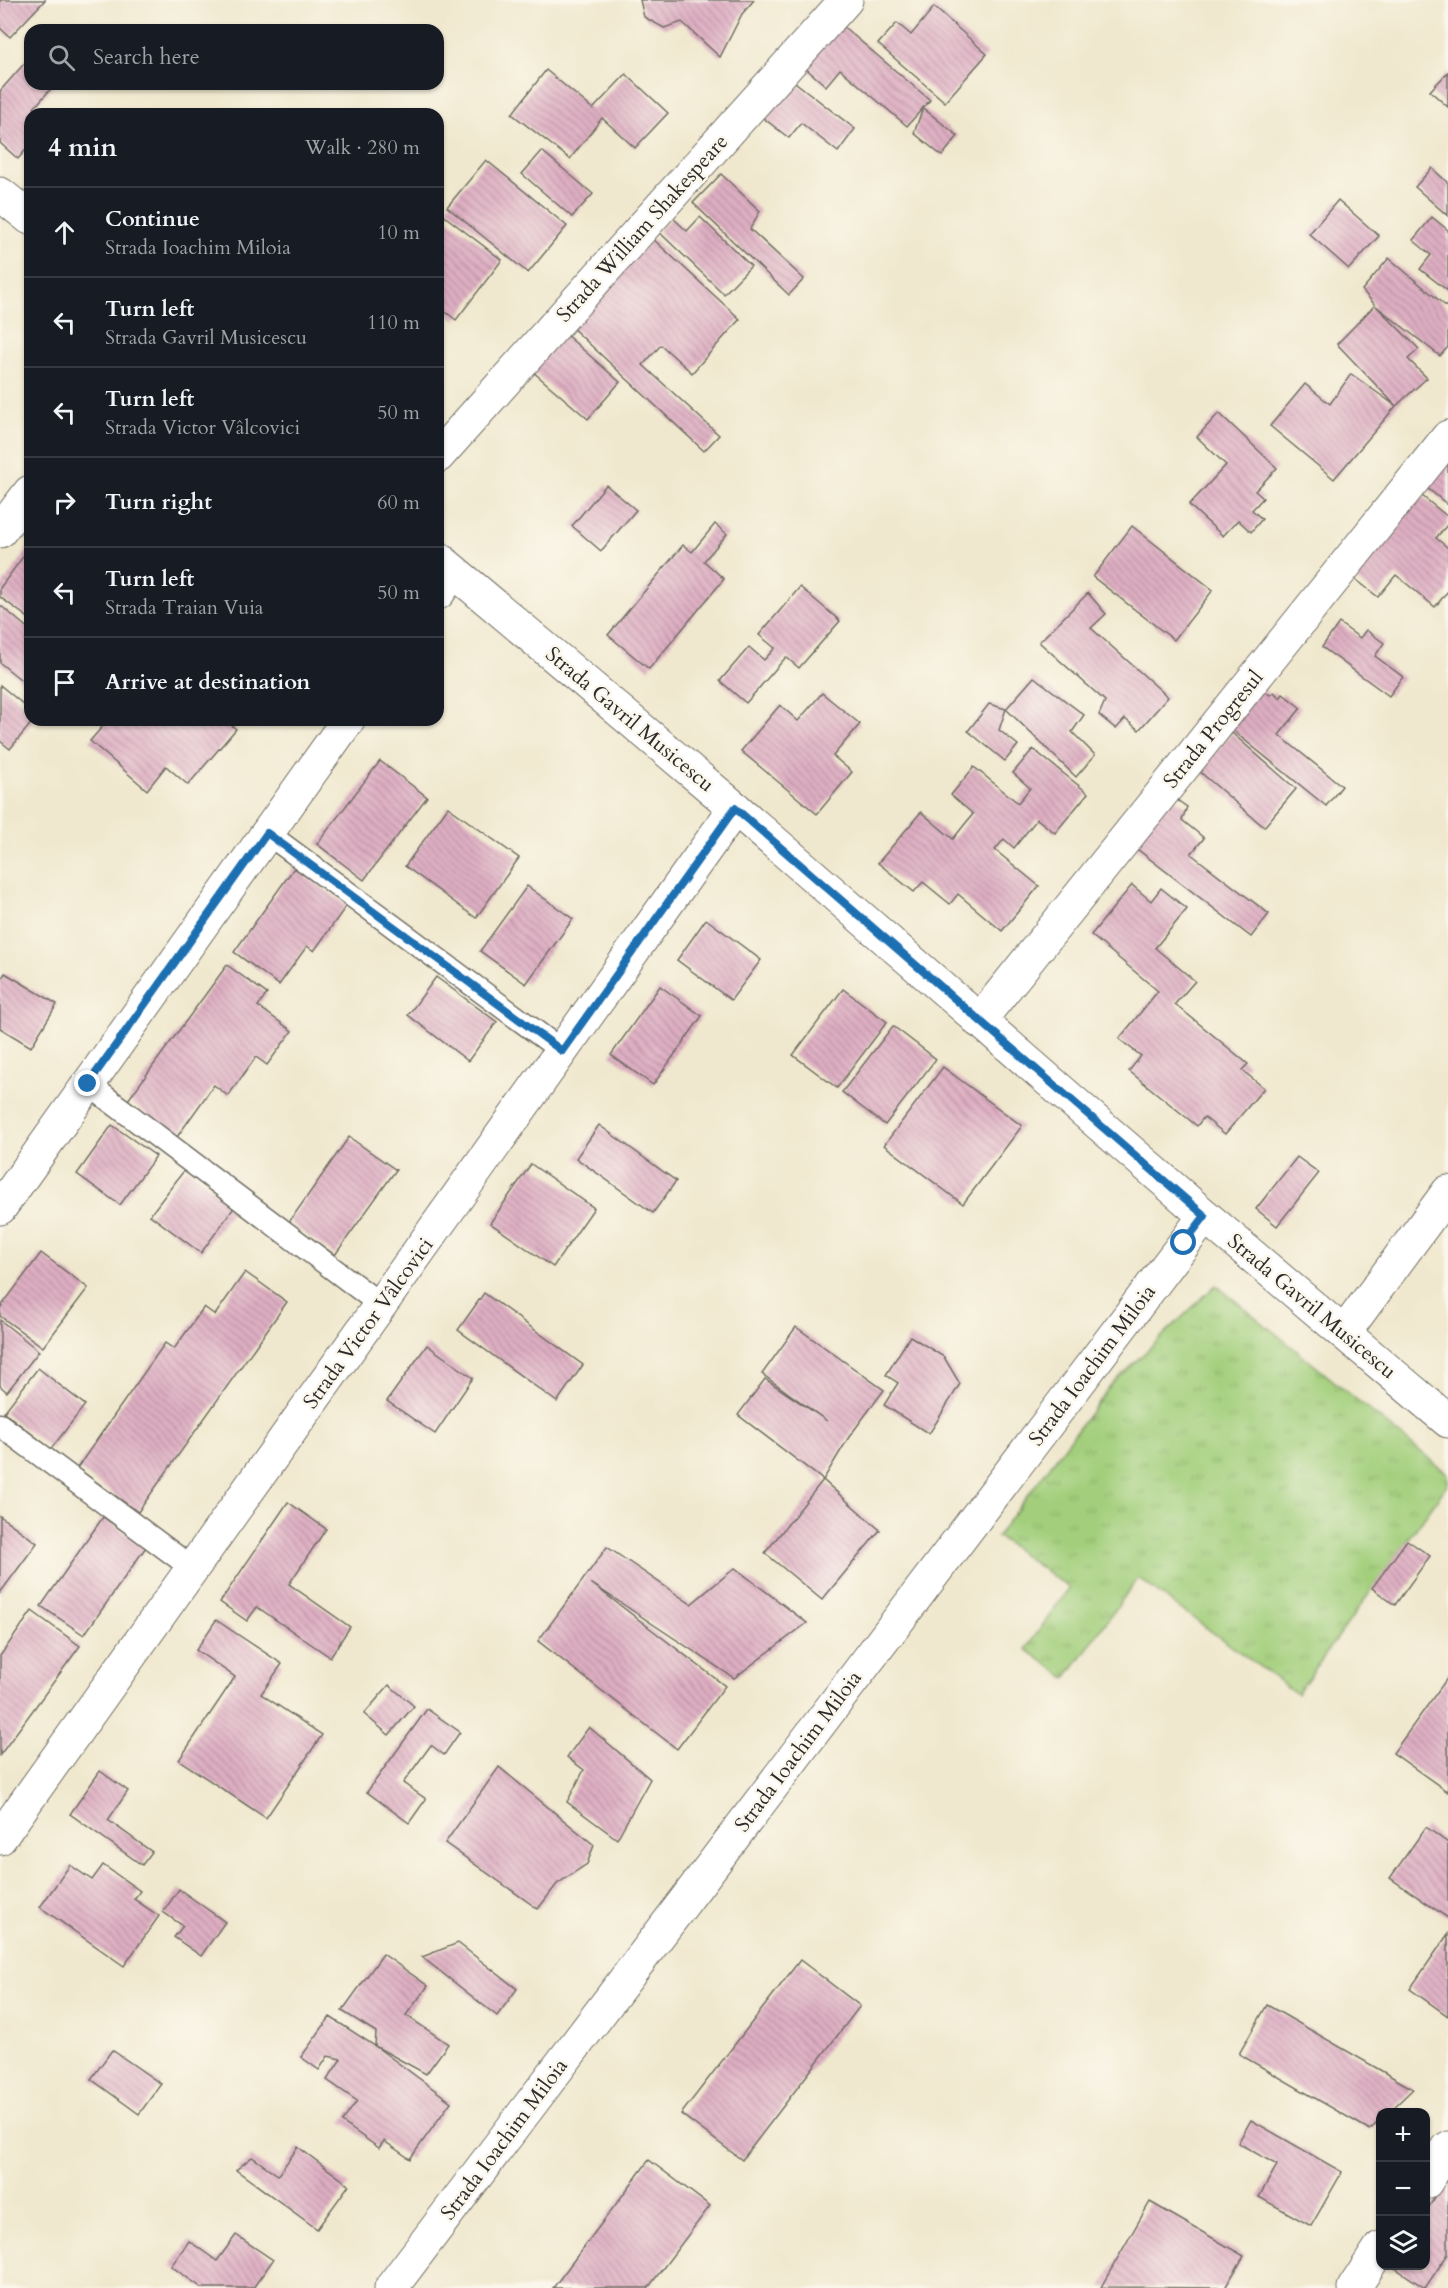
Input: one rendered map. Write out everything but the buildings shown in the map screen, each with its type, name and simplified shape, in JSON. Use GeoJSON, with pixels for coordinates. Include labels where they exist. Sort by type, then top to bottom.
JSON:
{"type":"FeatureCollection","features":[{"type":"Feature","properties":{"kind":"street","name":"Strada William Shakespeare"},"geometry":{"type":"LineString","coordinates":[[444,449],[846,0]]}},
{"type":"Feature","properties":{"kind":"street"},"geometry":{"type":"LineString","coordinates":[[0,194],[24,213]]}},
{"type":"Feature","properties":{"kind":"street","name":"Strada Progresul"},"geometry":{"type":"LineString","coordinates":[[979,1021],[1448,437]]}},
{"type":"Feature","properties":{"kind":"street"},"geometry":{"type":"LineString","coordinates":[[0,531],[24,500]]}},
{"type":"Feature","properties":{"kind":"street","name":"Strada Gavril Musicescu"},"geometry":{"type":"LineString","coordinates":[[444,575],[735,808],[1205,1216],[1448,1421]]}},
{"type":"Feature","properties":{"kind":"street"},"geometry":{"type":"LineString","coordinates":[[0,1208],[344,726]]}},
{"type":"Feature","properties":{"kind":"street","name":"Strada Victor Vâlcovici"},"geometry":{"type":"LineString","coordinates":[[4,1824],[192,1568],[735,808]]}},
{"type":"Feature","properties":{"kind":"street"},"geometry":{"type":"LineString","coordinates":[[1344,1333],[1448,1192]]}},
{"type":"Feature","properties":{"kind":"street","name":"Strada Ioachim Miloia"},"geometry":{"type":"LineString","coordinates":[[391,2288],[1205,1216]]}},
{"type":"Feature","properties":{"kind":"street"},"geometry":{"type":"LineString","coordinates":[[1430,2175],[1448,2148]]}},
{"type":"Feature","properties":{"kind":"street"},"geometry":{"type":"LineString","coordinates":[[1354,2288],[1376,2254]]}},
{"type":"Feature","properties":{"kind":"lane"},"geometry":{"type":"LineString","coordinates":[[267,833],[562,1051]]}},
{"type":"Feature","properties":{"kind":"lane"},"geometry":{"type":"LineString","coordinates":[[88,1084],[381,1305]]}},
{"type":"Feature","properties":{"kind":"lane"},"geometry":{"type":"LineString","coordinates":[[0,1425],[192,1568]]}},
{"type":"Feature","properties":{"kind":"green space"},"geometry":{"type":"Polygon","coordinates":[[[1216,1285],[1448,1474],[1448,1484],[1297,1694],[1138,1578],[1066,1678],[1026,1649],[1069,1588],[997,1536],[1112,1384],[1216,1285]]]}},
{"type":"Feature","properties":{"kind":"route"},"geometry":{"type":"LineString","coordinates":[[88,1084],[267,833],[562,1051],[735,808],[1205,1216],[1184,1243]]}}]}
